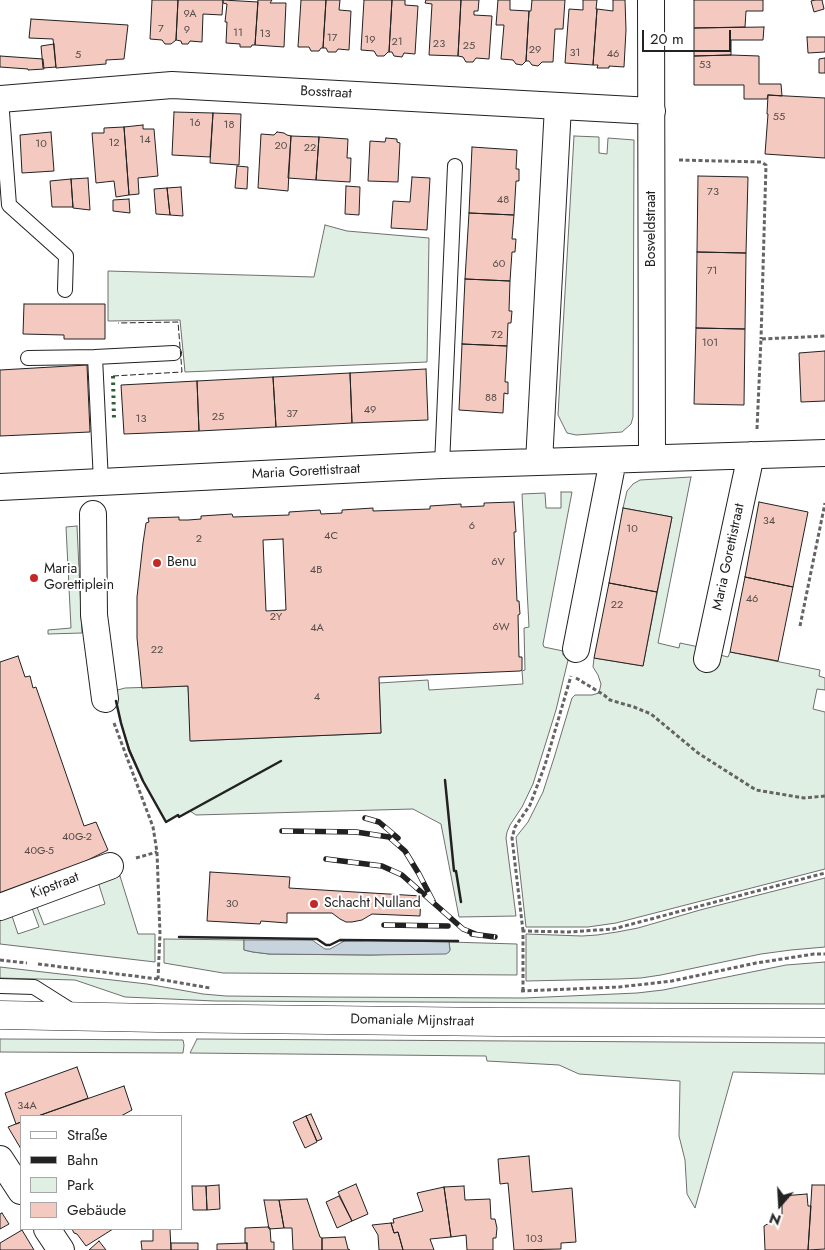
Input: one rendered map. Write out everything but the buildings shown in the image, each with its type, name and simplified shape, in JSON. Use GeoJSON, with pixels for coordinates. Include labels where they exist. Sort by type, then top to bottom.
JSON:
{"type":"FeatureCollection","features":[{"type":"Feature","properties":{"kind":"main road","name":"Domaniale Mijnstraat"},"geometry":{"type":"LineString","coordinates":[[0,1016],[498,1022],[825,1023]]}},
{"type":"Feature","properties":{"kind":"street","name":"Bosveldstraat"},"geometry":{"type":"LineString","coordinates":[[652,0],[652,458]]}},
{"type":"Feature","properties":{"kind":"street","name":"Bosstraat"},"geometry":{"type":"LineString","coordinates":[[0,99],[172,85],[652,110]]}},
{"type":"Feature","properties":{"kind":"street"},"geometry":{"type":"LineString","coordinates":[[539,462],[558,106]]}},
{"type":"Feature","properties":{"kind":"street","name":"Maria Gorettistraat"},"geometry":{"type":"LineString","coordinates":[[0,487],[539,462],[825,453]]}},
{"type":"Feature","properties":{"kind":"street","name":"Maria Gorettistraat"},"geometry":{"type":"LineString","coordinates":[[707,658],[751,455]]}},
{"type":"Feature","properties":{"kind":"street"},"geometry":{"type":"LineString","coordinates":[[576,649],[613,460]]}},
{"type":"Feature","properties":{"kind":"street"},"geometry":{"type":"LineString","coordinates":[[93,514],[94,615],[105,699]]}},
{"type":"Feature","properties":{"kind":"street","name":"Kipstraat"},"geometry":{"type":"LineString","coordinates":[[0,907],[110,866]]}},
{"type":"Feature","properties":{"kind":"street"},"geometry":{"type":"LineString","coordinates":[[0,1160],[20,1190]]}},
{"type":"Feature","properties":{"kind":"street"},"geometry":{"type":"LineString","coordinates":[[48,1230],[61,1250]]}},
{"type":"Feature","properties":{"kind":"lane"},"geometry":{"type":"LineString","coordinates":[[0,99],[9,205],[66,256],[65,290]]}},
{"type":"Feature","properties":{"kind":"lane"},"geometry":{"type":"LineString","coordinates":[[442,466],[455,166]]}},
{"type":"Feature","properties":{"kind":"lane"},"geometry":{"type":"LineString","coordinates":[[28,358],[174,353]]}},
{"type":"Feature","properties":{"kind":"lane"},"geometry":{"type":"LineString","coordinates":[[95,357],[101,482]]}},
{"type":"Feature","properties":{"kind":"lane"},"geometry":{"type":"LineString","coordinates":[[0,986],[34,987],[82,1017]]}},
{"type":"Feature","properties":{"kind":"path"},"geometry":{"type":"LineString","coordinates":[[652,159],[762,162],[766,165],[758,427],[751,455]]}},
{"type":"Feature","properties":{"kind":"path"},"geometry":{"type":"LineString","coordinates":[[760,339],[825,336]]}},
{"type":"Feature","properties":{"kind":"path"},"geometry":{"type":"LineString","coordinates":[[800,626],[825,503]]}},
{"type":"Feature","properties":{"kind":"path"},"geometry":{"type":"LineString","coordinates":[[572,675],[545,765],[530,805],[515,827],[512,838],[523,931],[523,991],[619,987],[672,980],[775,960],[825,954]]}},
{"type":"Feature","properties":{"kind":"path"},"geometry":{"type":"LineString","coordinates":[[604,695],[610,700],[651,714],[698,753],[756,790],[804,798],[825,796]]}},
{"type":"Feature","properties":{"kind":"path"},"geometry":{"type":"LineString","coordinates":[[0,960],[63,966],[158,979],[160,934],[157,852],[153,827],[105,699]]}},
{"type":"Feature","properties":{"kind":"path"},"geometry":{"type":"LineString","coordinates":[[523,931],[569,932],[612,929],[825,873]]}},
{"type":"Feature","properties":{"kind":"green space"},"geometry":{"type":"Polygon","coordinates":[[[574,136],[599,137],[599,153],[607,154],[608,138],[634,140],[633,417],[631,424],[622,432],[576,435],[567,433],[558,415],[574,136]]]}},
{"type":"Feature","properties":{"kind":"green space"},"geometry":{"type":"Polygon","coordinates":[[[325,225],[347,231],[429,238],[427,362],[185,372],[180,320],[108,321],[108,271],[314,277],[325,225]]]}},
{"type":"Feature","properties":{"kind":"green space"},"geometry":{"type":"Polygon","coordinates":[[[691,477],[658,643],[679,648],[680,643],[728,657],[730,652],[820,670],[819,676],[825,678],[825,690],[817,689],[813,709],[825,712],[825,869],[616,923],[588,927],[526,927],[516,837],[528,822],[543,792],[572,698],[575,695],[599,693],[601,684],[593,667],[594,658],[643,666],[672,517],[623,508],[627,491],[640,480],[691,477]]]}},
{"type":"Feature","properties":{"kind":"green space"},"geometry":{"type":"Polygon","coordinates":[[[561,492],[572,492],[543,644],[544,647],[563,651],[563,655],[569,656],[556,710],[533,784],[507,832],[506,838],[516,916],[459,917],[441,824],[413,809],[196,815],[190,811],[166,822],[143,781],[130,750],[121,723],[114,691],[125,688],[188,686],[191,741],[381,733],[379,683],[428,680],[429,690],[523,684],[522,671],[525,670],[524,628],[529,627],[522,494],[545,493],[546,508],[561,508],[561,492]]]}},
{"type":"Feature","properties":{"kind":"green space"},"geometry":{"type":"Polygon","coordinates":[[[77,526],[82,633],[48,634],[48,630],[71,628],[66,527],[77,526]]]}},
{"type":"Feature","properties":{"kind":"green space"},"geometry":{"type":"Polygon","coordinates":[[[120,876],[138,934],[155,934],[155,962],[0,944],[0,917],[12,916],[18,934],[39,927],[32,908],[37,907],[44,925],[105,904],[100,883],[120,876]]]}},
{"type":"Feature","properties":{"kind":"green space"},"geometry":{"type":"Polygon","coordinates":[[[825,878],[825,947],[761,954],[641,978],[526,981],[526,934],[582,936],[617,932],[825,878]]]}},
{"type":"Feature","properties":{"kind":"green space"},"geometry":{"type":"Polygon","coordinates":[[[164,939],[244,940],[244,950],[269,954],[403,954],[450,950],[449,942],[517,944],[517,975],[223,973],[164,963],[164,939]]]}},
{"type":"Feature","properties":{"kind":"green space"},"geometry":{"type":"Polygon","coordinates":[[[825,962],[825,1004],[215,1001],[125,997],[75,980],[0,978],[0,967],[147,984],[226,996],[524,998],[637,993],[663,990],[786,965],[825,962]]]}},
{"type":"Feature","properties":{"kind":"green space"},"geometry":{"type":"Polygon","coordinates":[[[0,1039],[183,1040],[184,1045],[183,1053],[0,1052],[0,1039]]]}},
{"type":"Feature","properties":{"kind":"green space"},"geometry":{"type":"Polygon","coordinates":[[[197,1039],[825,1043],[825,1074],[733,1072],[695,1208],[687,1194],[685,1160],[679,1136],[680,1081],[579,1074],[559,1065],[487,1061],[486,1056],[190,1053],[197,1039]]]}},
{"type":"Feature","properties":{"kind":"shaded area"},"geometry":{"type":"Polygon","coordinates":[[[244,940],[312,940],[325,949],[330,949],[346,940],[449,942],[450,950],[446,954],[269,954],[244,950],[244,940]]]}},
{"type":"Feature","properties":{"kind":"railway"},"geometry":{"type":"LineString","coordinates":[[365,818],[379,822],[398,838]]}},
{"type":"Feature","properties":{"kind":"railway"},"geometry":{"type":"LineString","coordinates":[[282,831],[356,832],[389,837],[405,851],[433,901]]}},
{"type":"Feature","properties":{"kind":"railway"},"geometry":{"type":"LineString","coordinates":[[326,859],[382,866],[402,875],[463,929],[478,935]]}},
{"type":"Feature","properties":{"kind":"railway"},"geometry":{"type":"LineString","coordinates":[[384,925],[448,926]]}},
{"type":"Feature","properties":{"kind":"railway"},"geometry":{"type":"LineString","coordinates":[[472,934],[495,937]]}},
{"type":"Feature","properties":{"kind":"hedge"},"geometry":{"type":"LineString","coordinates":[[113,376],[114,420]]}},
{"type":"Feature","properties":{"kind":"fence"},"geometry":{"type":"LineString","coordinates":[[113,376],[182,372],[178,322],[118,323]]}},
{"type":"Feature","properties":{"kind":"wall"},"geometry":{"type":"LineString","coordinates":[[116,701],[129,750],[143,781],[166,822],[178,815],[179,817],[281,761]]}},
{"type":"Feature","properties":{"kind":"wall"},"geometry":{"type":"LineString","coordinates":[[445,780],[454,871],[456,871],[461,902]]}},
{"type":"Feature","properties":{"kind":"wall"},"geometry":{"type":"LineString","coordinates":[[179,937],[317,939],[326,945],[340,940],[458,941]]}},
{"type":"Feature","properties":{"kind":"place","name":"Benu"},"geometry":{"type":"Point","coordinates":[157,563]}},
{"type":"Feature","properties":{"kind":"place","name":"Maria Gorettiplein"},"geometry":{"type":"Point","coordinates":[34,578]}},
{"type":"Feature","properties":{"kind":"place","name":"Schacht Nulland"},"geometry":{"type":"Point","coordinates":[314,904]}}]}
